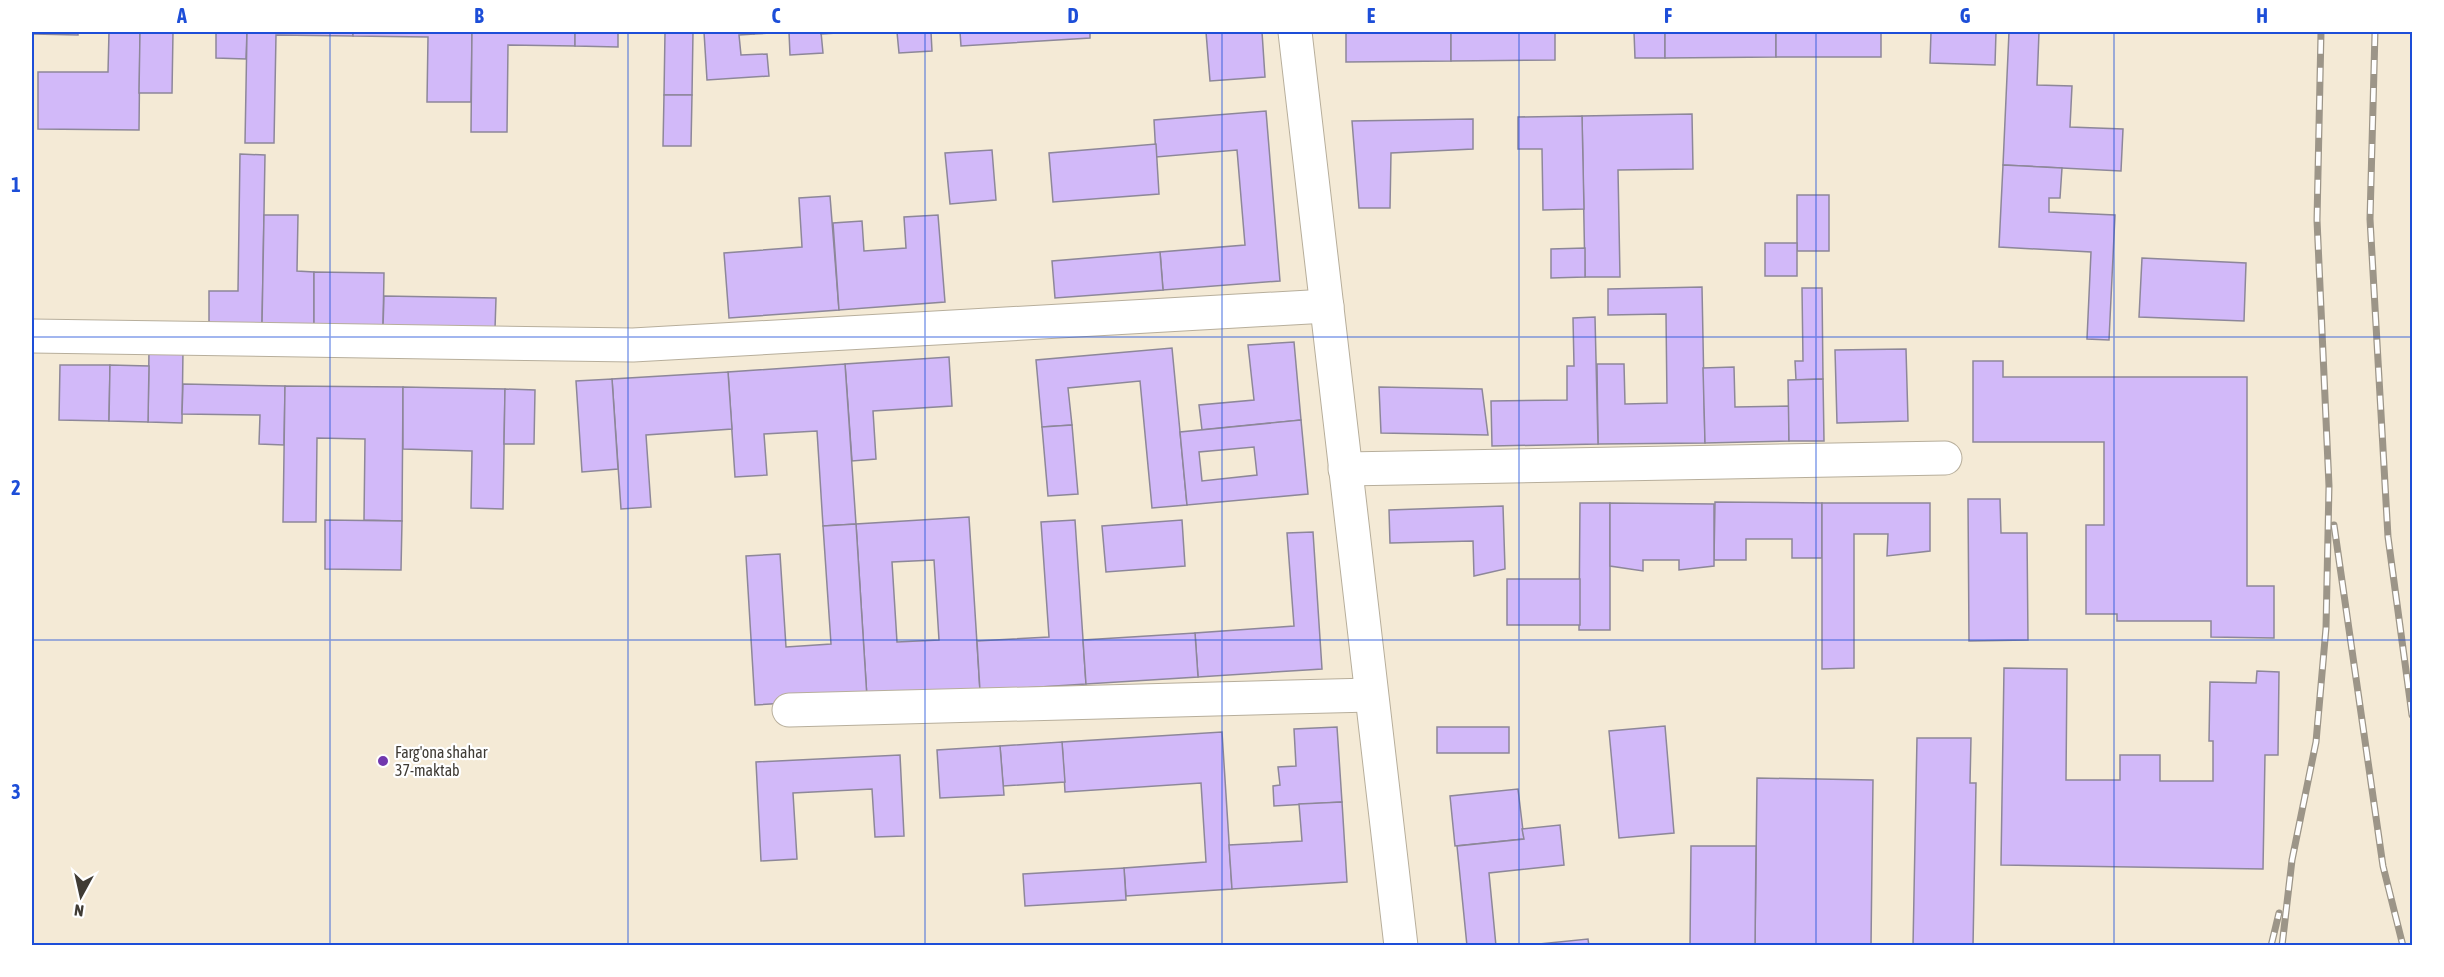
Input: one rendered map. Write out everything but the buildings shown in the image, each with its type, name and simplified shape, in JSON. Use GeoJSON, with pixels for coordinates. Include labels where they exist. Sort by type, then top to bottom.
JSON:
{"type":"FeatureCollection","features":[{"type":"Feature","properties":{"kind":"street"},"geometry":{"type":"LineString","coordinates":[[1295,32],[1401,945]]}},
{"type":"Feature","properties":{"kind":"street"},"geometry":{"type":"LineString","coordinates":[[32,336],[633,345],[1327,306]]}},
{"type":"Feature","properties":{"kind":"street"},"geometry":{"type":"LineString","coordinates":[[1345,469],[1945,458]]}},
{"type":"Feature","properties":{"kind":"street"},"geometry":{"type":"LineString","coordinates":[[789,710],[1371,695]]}},
{"type":"Feature","properties":{"kind":"railway"},"geometry":{"type":"LineString","coordinates":[[2282,946],[2292,860],[2316,742],[2326,628],[2329,486],[2317,220],[2321,32]]}},
{"type":"Feature","properties":{"kind":"railway"},"geometry":{"type":"LineString","coordinates":[[2375,32],[2370,219],[2388,537],[2412,715]]}},
{"type":"Feature","properties":{"kind":"railway"},"geometry":{"type":"LineString","coordinates":[[2334,525],[2383,866],[2403,946]]}},
{"type":"Feature","properties":{"kind":"railway"},"geometry":{"type":"LineString","coordinates":[[2271,946],[2279,913]]}},
{"type":"Feature","properties":{"kind":"place","name":"Farg'ona shahar 37-maktab"},"geometry":{"type":"Point","coordinates":[383,761]}}]}
